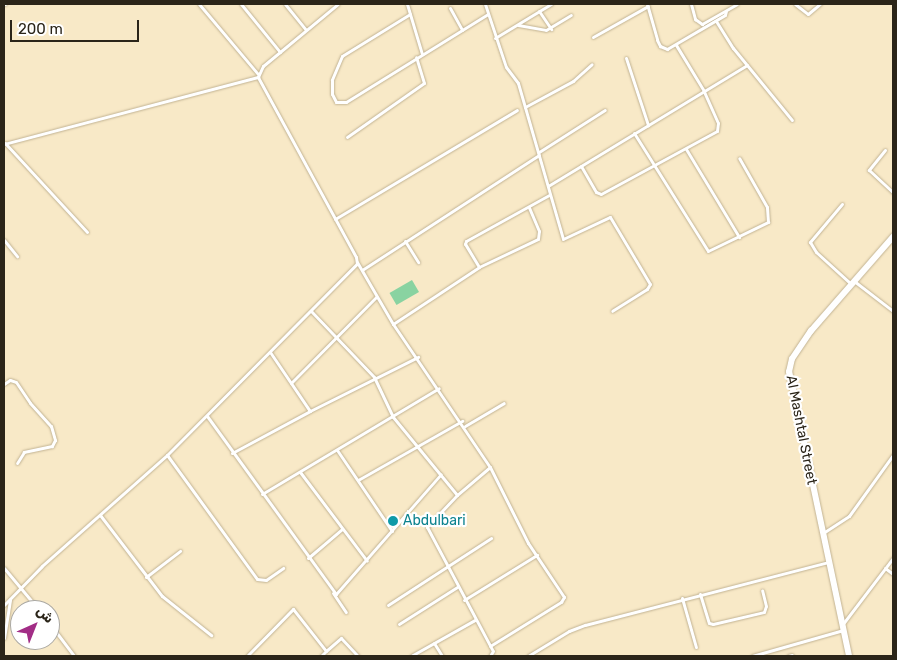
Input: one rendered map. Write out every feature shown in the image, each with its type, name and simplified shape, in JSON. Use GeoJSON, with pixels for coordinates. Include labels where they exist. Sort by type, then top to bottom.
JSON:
{"type":"FeatureCollection","features":[{"type":"Feature","properties":{"kind":"main road","name":"Al Mashtal Street"},"geometry":{"type":"LineString","coordinates":[[849,656],[789,372],[798,349],[893,237]]}},
{"type":"Feature","properties":{"kind":"street"},"geometry":{"type":"LineString","coordinates":[[199,4],[258,75],[294,149],[335,219],[376,297],[462,421],[490,467],[563,600],[490,646]]}},
{"type":"Feature","properties":{"kind":"street"},"geometry":{"type":"LineString","coordinates":[[241,4],[280,52]]}},
{"type":"Feature","properties":{"kind":"street"},"geometry":{"type":"LineString","coordinates":[[285,4],[306,30]]}},
{"type":"Feature","properties":{"kind":"street"},"geometry":{"type":"LineString","coordinates":[[87,232],[5,144],[258,75],[280,52],[338,4]]}},
{"type":"Feature","properties":{"kind":"street"},"geometry":{"type":"LineString","coordinates":[[407,4],[422,54]]}},
{"type":"Feature","properties":{"kind":"street"},"geometry":{"type":"LineString","coordinates":[[485,4],[507,70],[518,83],[539,153],[549,195],[565,240],[610,217],[650,284],[647,289],[612,311]]}},
{"type":"Feature","properties":{"kind":"street"},"geometry":{"type":"LineString","coordinates":[[495,38],[551,4]]}},
{"type":"Feature","properties":{"kind":"street"},"geometry":{"type":"LineString","coordinates":[[690,4],[695,19],[702,24],[737,4]]}},
{"type":"Feature","properties":{"kind":"street"},"geometry":{"type":"LineString","coordinates":[[795,4],[808,14],[820,4]]}},
{"type":"Feature","properties":{"kind":"street"},"geometry":{"type":"LineString","coordinates":[[594,37],[647,5],[660,46],[667,49],[716,21],[725,15],[726,11]]}},
{"type":"Feature","properties":{"kind":"street"},"geometry":{"type":"LineString","coordinates":[[450,8],[462,30]]}},
{"type":"Feature","properties":{"kind":"street"},"geometry":{"type":"LineString","coordinates":[[539,11],[551,29]]}},
{"type":"Feature","properties":{"kind":"street"},"geometry":{"type":"LineString","coordinates":[[410,14],[342,56],[334,71],[332,97],[342,104],[488,14]]}},
{"type":"Feature","properties":{"kind":"street"},"geometry":{"type":"LineString","coordinates":[[517,24],[551,29],[571,15]]}},
{"type":"Feature","properties":{"kind":"street"},"geometry":{"type":"LineString","coordinates":[[716,21],[747,65],[792,120]]}},
{"type":"Feature","properties":{"kind":"street"},"geometry":{"type":"LineString","coordinates":[[581,166],[596,192],[601,194],[686,150],[718,129],[704,91],[676,45]]}},
{"type":"Feature","properties":{"kind":"street"},"geometry":{"type":"LineString","coordinates":[[347,136],[424,83],[416,58]]}},
{"type":"Feature","properties":{"kind":"street"},"geometry":{"type":"LineString","coordinates":[[626,58],[648,125]]}},
{"type":"Feature","properties":{"kind":"street"},"geometry":{"type":"LineString","coordinates":[[526,107],[573,82],[592,64]]}},
{"type":"Feature","properties":{"kind":"street"},"geometry":{"type":"LineString","coordinates":[[548,186],[747,65]]}},
{"type":"Feature","properties":{"kind":"street"},"geometry":{"type":"LineString","coordinates":[[335,219],[517,110]]}},
{"type":"Feature","properties":{"kind":"street"},"geometry":{"type":"LineString","coordinates":[[362,270],[605,110]]}},
{"type":"Feature","properties":{"kind":"street"},"geometry":{"type":"LineString","coordinates":[[634,133],[706,250],[711,251],[768,222],[770,215],[739,158]]}},
{"type":"Feature","properties":{"kind":"street"},"geometry":{"type":"LineString","coordinates":[[686,150],[739,236]]}},
{"type":"Feature","properties":{"kind":"street"},"geometry":{"type":"LineString","coordinates":[[884,150],[869,170],[893,192]]}},
{"type":"Feature","properties":{"kind":"street"},"geometry":{"type":"LineString","coordinates":[[479,267],[465,244],[466,241],[549,195]]}},
{"type":"Feature","properties":{"kind":"street"},"geometry":{"type":"LineString","coordinates":[[842,204],[810,242],[816,252],[893,311]]}},
{"type":"Feature","properties":{"kind":"street"},"geometry":{"type":"LineString","coordinates":[[393,324],[479,267],[538,239],[539,231],[529,207]]}},
{"type":"Feature","properties":{"kind":"street"},"geometry":{"type":"LineString","coordinates":[[4,240],[17,256]]}},
{"type":"Feature","properties":{"kind":"street"},"geometry":{"type":"LineString","coordinates":[[405,241],[418,262]]}},
{"type":"Feature","properties":{"kind":"street"},"geometry":{"type":"LineString","coordinates":[[4,605],[21,587],[167,455],[311,311],[357,262]]}},
{"type":"Feature","properties":{"kind":"street"},"geometry":{"type":"LineString","coordinates":[[292,383],[376,297]]}},
{"type":"Feature","properties":{"kind":"street"},"geometry":{"type":"LineString","coordinates":[[311,311],[374,377],[393,417],[457,495]]}},
{"type":"Feature","properties":{"kind":"street"},"geometry":{"type":"LineString","coordinates":[[270,352],[310,410]]}},
{"type":"Feature","properties":{"kind":"street"},"geometry":{"type":"LineString","coordinates":[[232,453],[310,410],[418,357]]}},
{"type":"Feature","properties":{"kind":"street"},"geometry":{"type":"LineString","coordinates":[[4,384],[10,380],[16,382],[30,404],[51,426],[55,440],[52,446],[24,452],[17,463]]}},
{"type":"Feature","properties":{"kind":"street"},"geometry":{"type":"LineString","coordinates":[[262,494],[439,388]]}},
{"type":"Feature","properties":{"kind":"street"},"geometry":{"type":"LineString","coordinates":[[464,426],[504,403]]}},
{"type":"Feature","properties":{"kind":"street"},"geometry":{"type":"LineString","coordinates":[[206,416],[346,612]]}},
{"type":"Feature","properties":{"kind":"street"},"geometry":{"type":"LineString","coordinates":[[358,480],[462,421]]}},
{"type":"Feature","properties":{"kind":"street"},"geometry":{"type":"LineString","coordinates":[[337,450],[392,531]]}},
{"type":"Feature","properties":{"kind":"street"},"geometry":{"type":"LineString","coordinates":[[167,455],[257,579],[266,580],[283,568]]}},
{"type":"Feature","properties":{"kind":"street"},"geometry":{"type":"LineString","coordinates":[[822,533],[849,516],[893,455]]}},
{"type":"Feature","properties":{"kind":"street"},"geometry":{"type":"LineString","coordinates":[[490,467],[457,495],[427,527],[457,587],[490,646],[493,653],[490,656]]}},
{"type":"Feature","properties":{"kind":"street"},"geometry":{"type":"LineString","coordinates":[[300,472],[367,561]]}},
{"type":"Feature","properties":{"kind":"street"},"geometry":{"type":"LineString","coordinates":[[333,592],[339,593],[441,474]]}},
{"type":"Feature","properties":{"kind":"street"},"geometry":{"type":"LineString","coordinates":[[100,515],[146,577],[170,605],[211,635]]}},
{"type":"Feature","properties":{"kind":"street"},"geometry":{"type":"LineString","coordinates":[[308,558],[342,529]]}},
{"type":"Feature","properties":{"kind":"street"},"geometry":{"type":"LineString","coordinates":[[388,605],[491,538]]}},
{"type":"Feature","properties":{"kind":"street"},"geometry":{"type":"LineString","coordinates":[[146,577],[180,551]]}},
{"type":"Feature","properties":{"kind":"street"},"geometry":{"type":"LineString","coordinates":[[464,600],[537,555]]}},
{"type":"Feature","properties":{"kind":"street"},"geometry":{"type":"LineString","coordinates":[[752,656],[843,628],[893,558]]}},
{"type":"Feature","properties":{"kind":"street"},"geometry":{"type":"LineString","coordinates":[[528,656],[577,627],[682,598],[828,562]]}},
{"type":"Feature","properties":{"kind":"street"},"geometry":{"type":"LineString","coordinates":[[4,568],[31,600]]}},
{"type":"Feature","properties":{"kind":"street"},"geometry":{"type":"LineString","coordinates":[[885,568],[893,574]]}},
{"type":"Feature","properties":{"kind":"street"},"geometry":{"type":"LineString","coordinates":[[399,624],[457,587]]}},
{"type":"Feature","properties":{"kind":"street"},"geometry":{"type":"LineString","coordinates":[[700,594],[709,623],[714,624],[764,612],[766,606],[762,590]]}},
{"type":"Feature","properties":{"kind":"street"},"geometry":{"type":"LineString","coordinates":[[682,598],[696,647]]}},
{"type":"Feature","properties":{"kind":"street"},"geometry":{"type":"LineString","coordinates":[[4,638],[10,599]]}},
{"type":"Feature","properties":{"kind":"street"},"geometry":{"type":"LineString","coordinates":[[247,656],[293,609],[326,651]]}},
{"type":"Feature","properties":{"kind":"street"},"geometry":{"type":"LineString","coordinates":[[411,656],[475,620]]}},
{"type":"Feature","properties":{"kind":"street"},"geometry":{"type":"LineString","coordinates":[[60,637],[74,656]]}},
{"type":"Feature","properties":{"kind":"street"},"geometry":{"type":"LineString","coordinates":[[321,656],[341,638],[358,656]]}},
{"type":"Feature","properties":{"kind":"street"},"geometry":{"type":"LineString","coordinates":[[434,643],[442,656]]}},
{"type":"Feature","properties":{"kind":"green space"},"geometry":{"type":"Polygon","coordinates":[[[412,280],[419,292],[396,305],[389,293],[412,280]]]}},
{"type":"Feature","properties":{"kind":"place","name":"Abdulbari"},"geometry":{"type":"Point","coordinates":[393,521]}}]}
